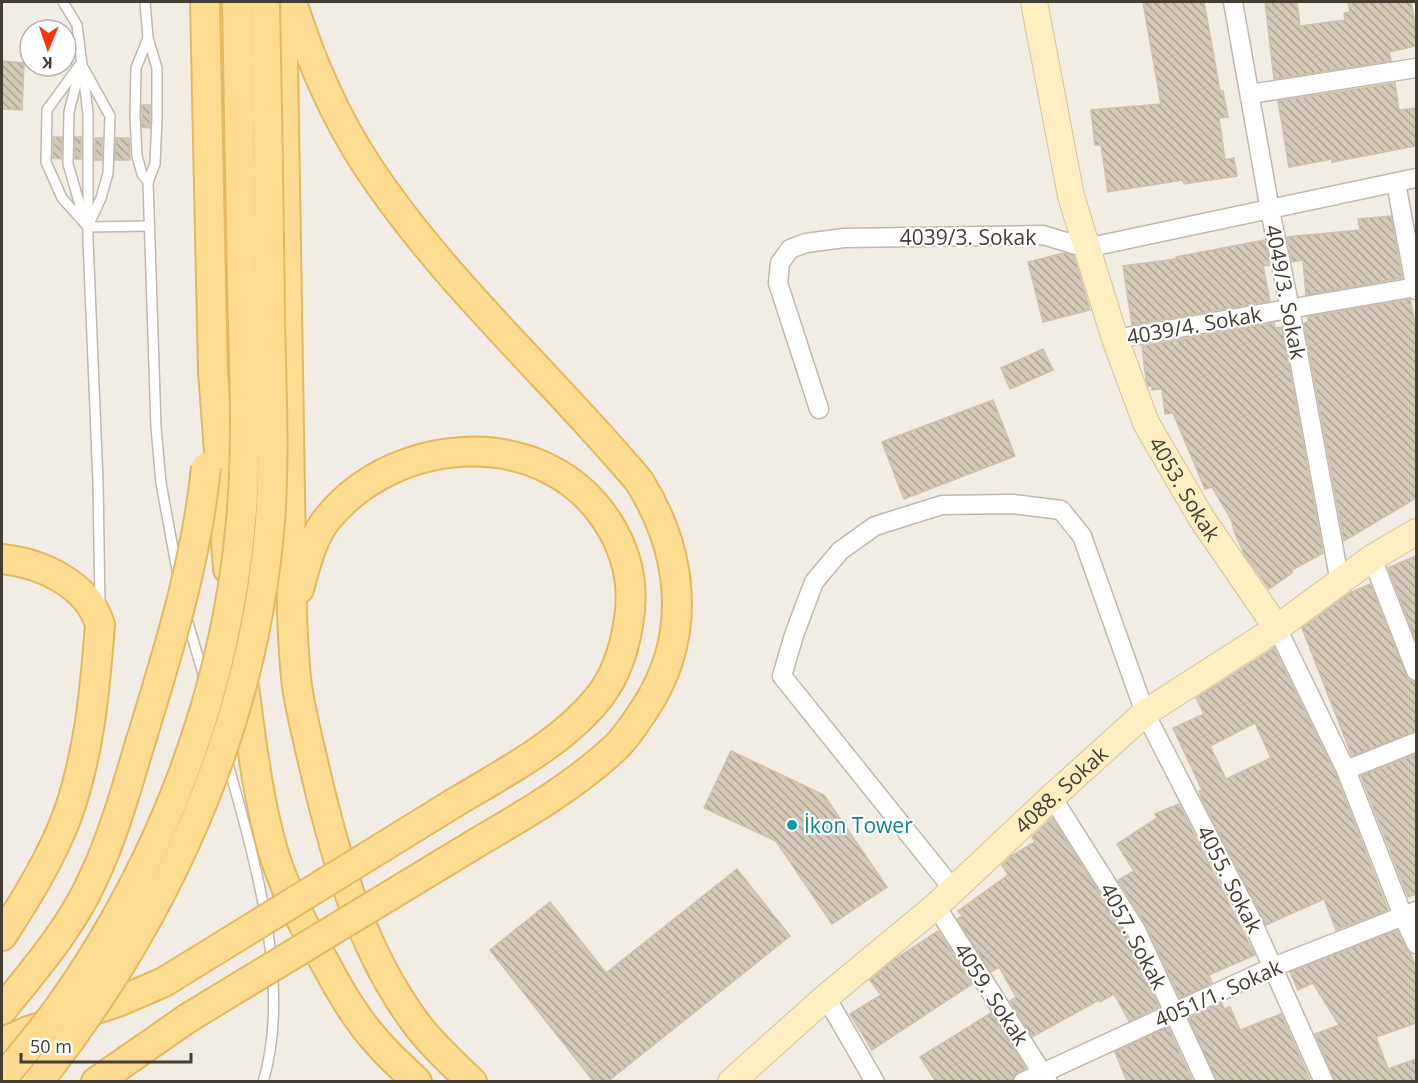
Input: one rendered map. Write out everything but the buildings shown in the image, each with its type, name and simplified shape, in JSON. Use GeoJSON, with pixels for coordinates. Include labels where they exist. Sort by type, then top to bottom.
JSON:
{"type":"FeatureCollection","features":[{"type":"Feature","properties":{"kind":"main road"},"geometry":{"type":"LineString","coordinates":[[205,2],[213,372],[233,607],[252,752],[273,851],[300,920],[346,1000],[377,1042],[417,1082]]}},
{"type":"Feature","properties":{"kind":"main road"},"geometry":{"type":"LineString","coordinates":[[2,1079],[66,998],[128,896],[157,838],[197,736],[225,631],[241,522],[244,422],[237,2]]}},
{"type":"Feature","properties":{"kind":"main road"},"geometry":{"type":"LineString","coordinates":[[38,1082],[114,978],[177,862],[218,764],[244,676],[252,640],[270,520],[272,435],[265,2]]}},
{"type":"Feature","properties":{"kind":"main road"},"geometry":{"type":"LineString","coordinates":[[282,2],[292,614],[297,685],[302,716],[336,850],[355,910],[388,979],[417,1025],[439,1051],[472,1082]]}},
{"type":"Feature","properties":{"kind":"main road"},"geometry":{"type":"LineString","coordinates":[[96,1082],[188,1018],[556,794],[609,753],[631,730],[656,692],[668,661],[677,613],[676,573],[664,530],[654,506],[639,482],[436,258],[402,216],[366,165],[320,78],[292,2]]}},
{"type":"Feature","properties":{"kind":"main road"},"geometry":{"type":"LineString","coordinates":[[2,1010],[72,918],[92,882],[113,830],[176,621],[191,562],[200,517],[206,467],[213,372]]}},
{"type":"Feature","properties":{"kind":"main road"},"geometry":{"type":"LineString","coordinates":[[2,1043],[28,1031],[118,1002],[164,982],[531,756],[567,728],[600,695],[616,667],[630,615],[630,581],[620,545],[602,514],[589,498],[545,467],[512,456],[480,452],[446,453],[431,455],[390,470],[369,483],[327,519],[309,556],[292,614]]}},
{"type":"Feature","properties":{"kind":"main road"},"geometry":{"type":"LineString","coordinates":[[2,560],[29,564],[60,577],[88,601],[100,625],[95,693],[74,796],[50,854],[2,936]]}},
{"type":"Feature","properties":{"kind":"street","name":"4053. Sokak"},"geometry":{"type":"LineString","coordinates":[[1034,2],[1071,196],[1115,339],[1146,423],[1202,519],[1277,628],[1346,770],[1410,914],[1416,944]]}},
{"type":"Feature","properties":{"kind":"street","name":"4049/3. Sokak"},"geometry":{"type":"LineString","coordinates":[[1233,2],[1340,583]]}},
{"type":"Feature","properties":{"kind":"street"},"geometry":{"type":"LineString","coordinates":[[1250,94],[1416,68]]}},
{"type":"Feature","properties":{"kind":"street","name":"4039/3. Sokak"},"geometry":{"type":"LineString","coordinates":[[819,409],[778,283],[780,263],[790,249],[806,243],[844,238],[1043,235],[1086,248],[1416,178]]}},
{"type":"Feature","properties":{"kind":"street"},"geometry":{"type":"LineString","coordinates":[[1396,183],[1416,288]]}},
{"type":"Feature","properties":{"kind":"street","name":"4039/4. Sokak"},"geometry":{"type":"LineString","coordinates":[[1115,339],[1416,288]]}},
{"type":"Feature","properties":{"kind":"street","name":"4055. Sokak"},"geometry":{"type":"LineString","coordinates":[[944,898],[782,676],[794,635],[814,582],[840,551],[875,526],[942,504],[1013,504],[1061,510],[1082,536],[1145,713],[1252,921],[1324,1082]]}},
{"type":"Feature","properties":{"kind":"street","name":"4088. Sokak"},"geometry":{"type":"LineString","coordinates":[[731,1082],[826,997],[944,898],[1145,713],[1277,628],[1372,558],[1416,532]]}},
{"type":"Feature","properties":{"kind":"street"},"geometry":{"type":"LineString","coordinates":[[1372,558],[1416,671]]}},
{"type":"Feature","properties":{"kind":"street"},"geometry":{"type":"LineString","coordinates":[[1346,770],[1416,742]]}},
{"type":"Feature","properties":{"kind":"street","name":"4057. Sokak"},"geometry":{"type":"LineString","coordinates":[[1052,797],[1136,930],[1206,1082]]}},
{"type":"Feature","properties":{"kind":"street","name":"4059. Sokak"},"geometry":{"type":"LineString","coordinates":[[944,898],[1045,1077]]}},
{"type":"Feature","properties":{"kind":"street","name":"4051/1. Sokak"},"geometry":{"type":"LineString","coordinates":[[1023,1082],[1045,1077],[1273,967],[1410,914]]}},
{"type":"Feature","properties":{"kind":"street"},"geometry":{"type":"LineString","coordinates":[[826,997],[875,1082]]}},
{"type":"Feature","properties":{"kind":"lane"},"geometry":{"type":"LineString","coordinates":[[63,2],[77,25],[88,113],[88,227],[98,482],[100,625]]}},
{"type":"Feature","properties":{"kind":"lane"},"geometry":{"type":"LineString","coordinates":[[145,2],[147,38],[157,68],[155,164],[148,182],[156,427],[161,483],[185,613],[213,708]]}},
{"type":"Feature","properties":{"kind":"lane"},"geometry":{"type":"LineString","coordinates":[[147,38],[136,68],[135,116],[137,156],[142,174],[148,182]]}},
{"type":"Feature","properties":{"kind":"lane"},"geometry":{"type":"LineString","coordinates":[[81,63],[110,116],[108,173],[101,198],[88,227]]}},
{"type":"Feature","properties":{"kind":"lane"},"geometry":{"type":"LineString","coordinates":[[81,63],[69,110],[68,164],[76,198],[88,227]]}},
{"type":"Feature","properties":{"kind":"lane"},"geometry":{"type":"LineString","coordinates":[[81,63],[47,110],[46,162],[62,198],[88,227],[149,226]]}},
{"type":"Feature","properties":{"kind":"lane"},"geometry":{"type":"LineString","coordinates":[[219,731],[250,844],[269,945],[273,993],[272,1032],[263,1082]]}},
{"type":"Feature","properties":{"kind":"place","name":"İkon Tower"},"geometry":{"type":"Point","coordinates":[792,825]}}]}
